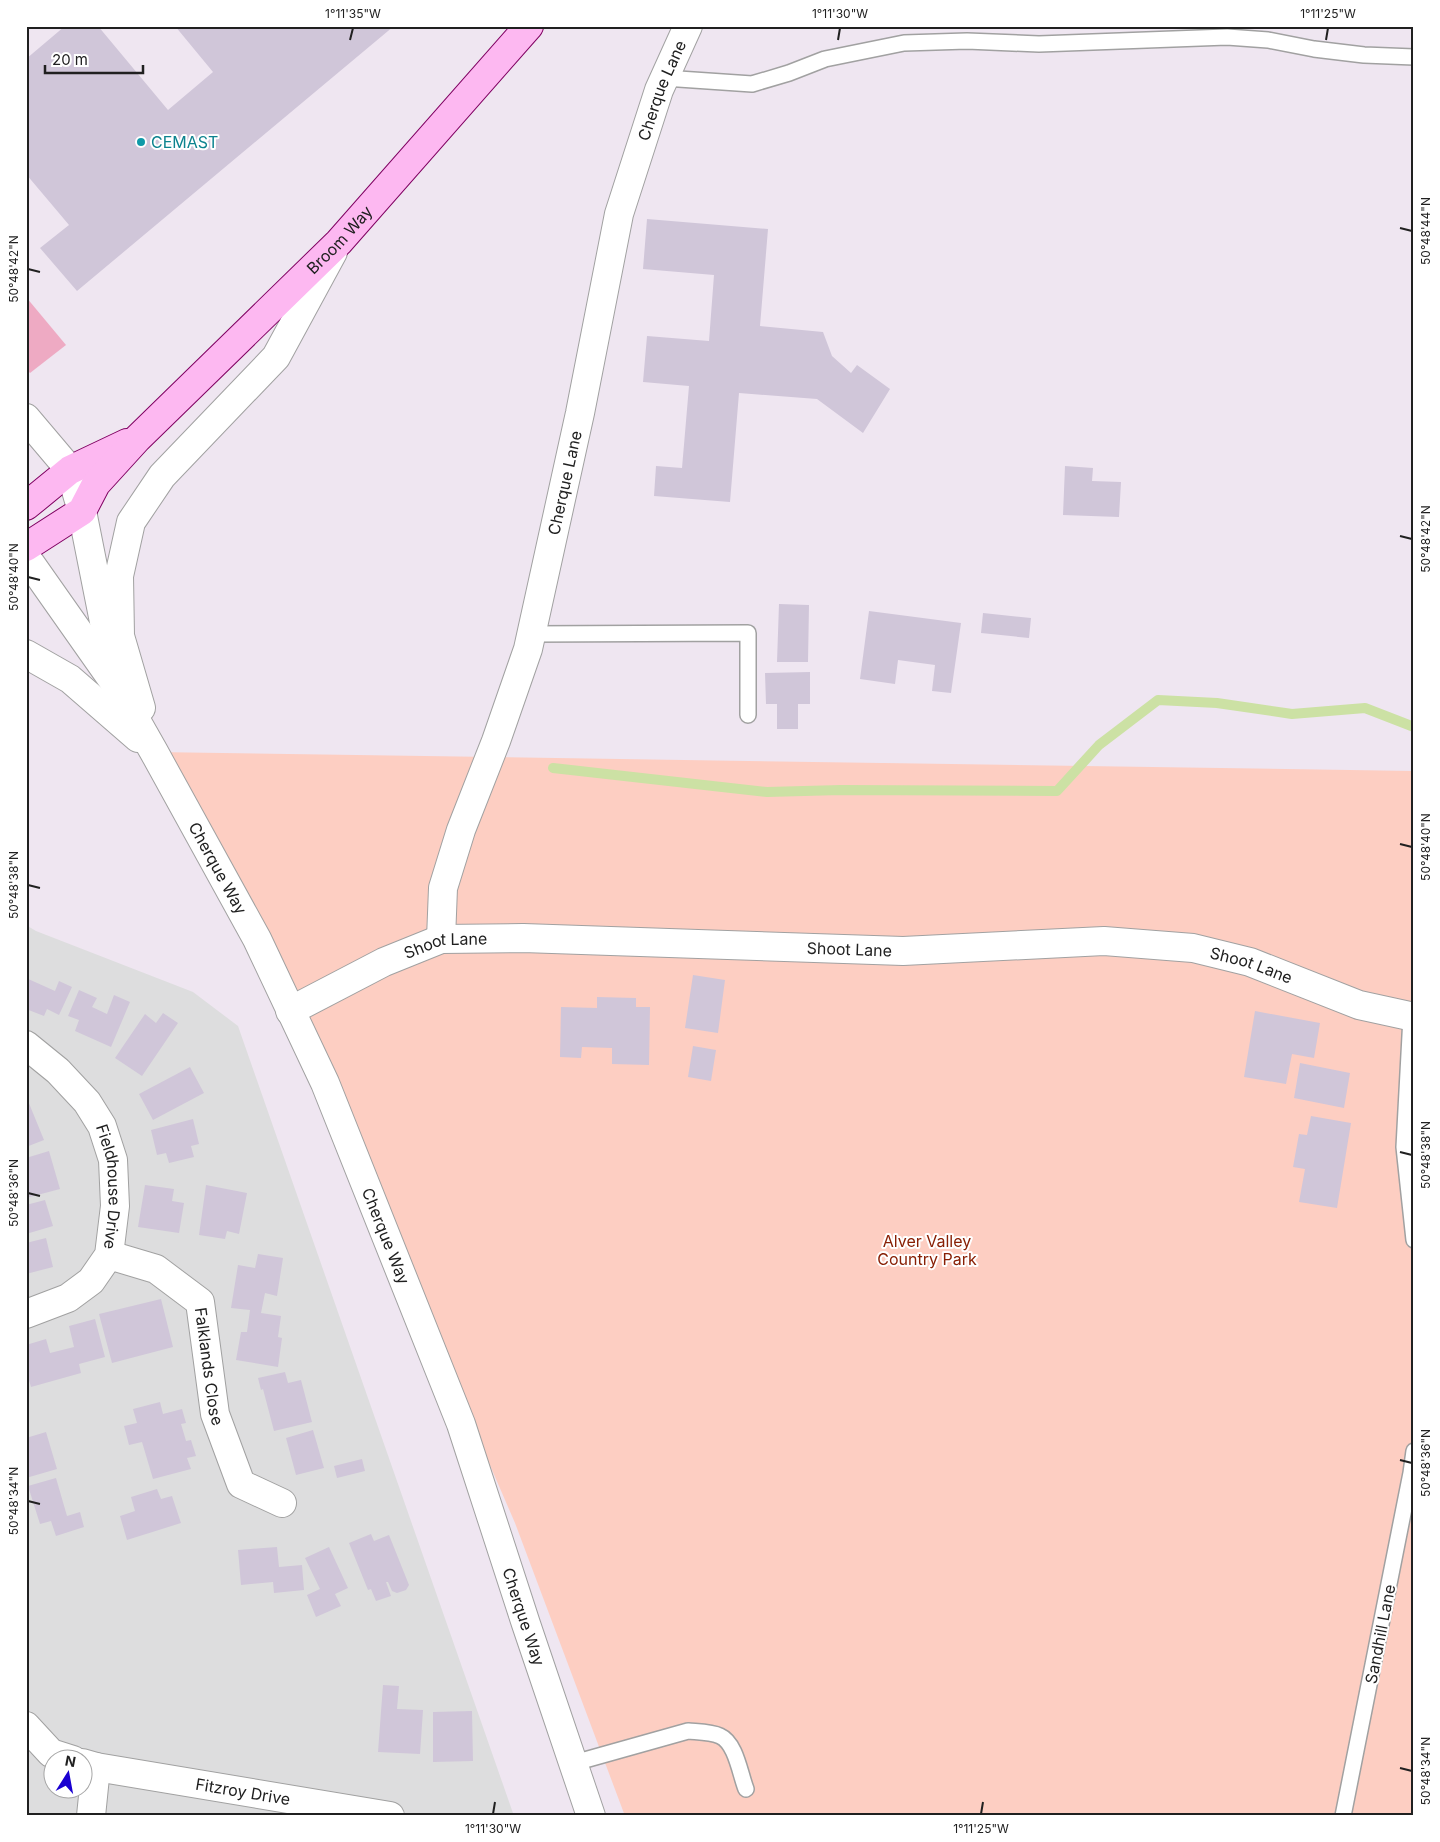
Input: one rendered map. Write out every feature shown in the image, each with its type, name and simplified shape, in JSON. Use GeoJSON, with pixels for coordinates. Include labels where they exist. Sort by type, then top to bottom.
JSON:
{"type":"FeatureCollection","features":[{"type":"Feature","properties":{"kind":"main road","name":"Broom Way"},"geometry":{"type":"LineString","coordinates":[[82,512],[96,484],[137,438],[339,242],[529,26]]}},
{"type":"Feature","properties":{"kind":"main road","name":"Broom Way"},"geometry":{"type":"LineString","coordinates":[[26,506],[70,470],[137,438]]}},
{"type":"Feature","properties":{"kind":"main road"},"geometry":{"type":"LineString","coordinates":[[26,547],[82,512]]}},
{"type":"Feature","properties":{"kind":"street","name":"Cherque Lane"},"geometry":{"type":"LineString","coordinates":[[441,939],[443,888],[461,830],[496,741],[532,634],[580,413],[619,214],[664,78],[688,26]]}},
{"type":"Feature","properties":{"kind":"street"},"geometry":{"type":"LineString","coordinates":[[154,752],[120,636],[119,576],[131,522],[162,476],[276,357],[339,242]]}},
{"type":"Feature","properties":{"kind":"street"},"geometry":{"type":"LineString","coordinates":[[26,418],[70,470]]}},
{"type":"Feature","properties":{"kind":"street","name":"Cherque Way"},"geometry":{"type":"LineString","coordinates":[[70,470],[82,512],[116,685]]}},
{"type":"Feature","properties":{"kind":"street","name":"Cherque Way"},"geometry":{"type":"LineString","coordinates":[[26,557],[116,685],[257,939],[325,1083],[461,1424],[591,1816]]}},
{"type":"Feature","properties":{"kind":"street"},"geometry":{"type":"LineString","coordinates":[[26,654],[70,679],[154,752]]}},
{"type":"Feature","properties":{"kind":"street","name":"Shoot Lane"},"geometry":{"type":"LineString","coordinates":[[290,1011],[384,962],[441,939],[523,938],[903,951],[1104,941],[1193,948],[1250,962],[1360,1005],[1412,1017]]}},
{"type":"Feature","properties":{"kind":"street","name":"Fieldhouse Drive"},"geometry":{"type":"LineString","coordinates":[[26,1045],[58,1071],[81,1096],[102,1126],[113,1160],[115,1206],[109,1255],[91,1281],[68,1298],[26,1314]]}},
{"type":"Feature","properties":{"kind":"street","name":"Falklands Close"},"geometry":{"type":"LineString","coordinates":[[109,1255],[156,1269],[200,1302],[215,1414],[241,1484],[282,1503]]}},
{"type":"Feature","properties":{"kind":"street","name":"Fitzroy Drive"},"geometry":{"type":"LineString","coordinates":[[26,1726],[48,1750]]}},
{"type":"Feature","properties":{"kind":"street","name":"Fitzroy Drive"},"geometry":{"type":"LineString","coordinates":[[92,1764],[390,1816]]}},
{"type":"Feature","properties":{"kind":"street"},"geometry":{"type":"LineString","coordinates":[[89,1800],[91,1816]]}},
{"type":"Feature","properties":{"kind":"lane"},"geometry":{"type":"LineString","coordinates":[[664,78],[752,84],[789,73],[825,59],[904,43],[966,41],[1039,44],[1227,37],[1268,40],[1314,49],[1364,55],[1414,57]]}},
{"type":"Feature","properties":{"kind":"lane"},"geometry":{"type":"LineString","coordinates":[[532,634],[748,633],[748,715]]}},
{"type":"Feature","properties":{"kind":"lane"},"geometry":{"type":"LineString","coordinates":[[1412,1017],[1404,1147],[1414,1240]]}},
{"type":"Feature","properties":{"kind":"lane","name":"Sandhill Lane"},"geometry":{"type":"LineString","coordinates":[[1343,1816],[1412,1473],[1414,1451]]}},
{"type":"Feature","properties":{"kind":"lane"},"geometry":{"type":"LineString","coordinates":[[574,1763],[688,1732],[707,1733],[721,1736],[731,1746],[746,1789]]}},
{"type":"Feature","properties":{"kind":"shaded area"},"geometry":{"type":"Polygon","coordinates":[[[26,297],[66,345],[30,373],[26,369],[26,297]]]}},
{"type":"Feature","properties":{"kind":"shaded area"},"geometry":{"type":"Polygon","coordinates":[[[26,925],[36,931],[193,992],[238,1026],[514,1816],[26,1816],[26,925]]]}},
{"type":"Feature","properties":{"kind":"green space","name":"Alver Valley Country Park"},"geometry":{"type":"Polygon","coordinates":[[[154,752],[1414,771],[1414,1816],[625,1816],[515,1523],[325,1083],[154,752]]]}},
{"type":"Feature","properties":{"kind":"building","name":"CEMAST"},"geometry":{"type":"Polygon","coordinates":[[[65,26],[98,26],[168,110],[213,72],[175,26],[394,26],[77,291],[40,248],[69,225],[26,174],[26,59],[65,26]]]}},
{"type":"Feature","properties":{"kind":"building"},"geometry":{"type":"Polygon","coordinates":[[[647,219],[768,229],[760,326],[823,332],[832,356],[851,373],[857,365],[890,389],[863,433],[817,399],[739,393],[730,502],[654,496],[656,466],[682,468],[689,386],[643,382],[647,336],[709,341],[714,275],[643,269],[647,219]]]}},
{"type":"Feature","properties":{"kind":"building"},"geometry":{"type":"Polygon","coordinates":[[[1065,466],[1093,468],[1092,481],[1121,482],[1119,517],[1063,515],[1065,466]]]}},
{"type":"Feature","properties":{"kind":"building"},"geometry":{"type":"Polygon","coordinates":[[[779,604],[809,605],[808,662],[777,662],[779,604]]]}},
{"type":"Feature","properties":{"kind":"building"},"geometry":{"type":"Polygon","coordinates":[[[869,611],[961,623],[951,693],[932,691],[935,665],[898,660],[895,684],[860,679],[869,611]]]}},
{"type":"Feature","properties":{"kind":"building"},"geometry":{"type":"Polygon","coordinates":[[[983,613],[1031,618],[1029,638],[981,633],[983,613]]]}},
{"type":"Feature","properties":{"kind":"building"},"geometry":{"type":"Polygon","coordinates":[[[810,672],[810,704],[798,704],[798,729],[777,729],[777,704],[766,704],[765,673],[810,672]]]}},
{"type":"Feature","properties":{"kind":"building"},"geometry":{"type":"Polygon","coordinates":[[[693,975],[725,980],[718,1033],[685,1028],[693,975]]]}},
{"type":"Feature","properties":{"kind":"building"},"geometry":{"type":"Polygon","coordinates":[[[26,978],[55,991],[59,981],[72,987],[59,1015],[47,1009],[44,1016],[26,1009],[26,978]]]}},
{"type":"Feature","properties":{"kind":"building"},"geometry":{"type":"Polygon","coordinates":[[[79,990],[97,998],[92,1007],[107,1014],[114,995],[130,1002],[111,1047],[75,1031],[79,1020],[68,1016],[79,990]]]}},
{"type":"Feature","properties":{"kind":"building"},"geometry":{"type":"Polygon","coordinates":[[[597,997],[636,998],[636,1007],[650,1007],[649,1065],[612,1064],[612,1048],[582,1047],[581,1058],[560,1057],[561,1007],[597,1008],[597,997]]]}},
{"type":"Feature","properties":{"kind":"building"},"geometry":{"type":"Polygon","coordinates":[[[1255,1011],[1320,1023],[1314,1058],[1292,1054],[1286,1084],[1244,1077],[1255,1011]]]}},
{"type":"Feature","properties":{"kind":"building"},"geometry":{"type":"Polygon","coordinates":[[[163,1013],[178,1023],[142,1076],[115,1058],[145,1014],[156,1023],[163,1013]]]}},
{"type":"Feature","properties":{"kind":"building"},"geometry":{"type":"Polygon","coordinates":[[[693,1046],[716,1050],[711,1081],[688,1077],[693,1046]]]}},
{"type":"Feature","properties":{"kind":"building"},"geometry":{"type":"Polygon","coordinates":[[[1300,1063],[1350,1073],[1344,1108],[1294,1098],[1300,1063]]]}},
{"type":"Feature","properties":{"kind":"building"},"geometry":{"type":"Polygon","coordinates":[[[190,1067],[204,1093],[153,1120],[139,1094],[190,1067]]]}},
{"type":"Feature","properties":{"kind":"building"},"geometry":{"type":"Polygon","coordinates":[[[26,1096],[44,1140],[26,1147],[26,1096]]]}},
{"type":"Feature","properties":{"kind":"building"},"geometry":{"type":"Polygon","coordinates":[[[1311,1116],[1351,1123],[1337,1208],[1299,1202],[1305,1169],[1293,1167],[1299,1134],[1307,1135],[1311,1116]]]}},
{"type":"Feature","properties":{"kind":"building"},"geometry":{"type":"Polygon","coordinates":[[[193,1119],[199,1144],[191,1146],[194,1157],[169,1163],[166,1153],[157,1155],[151,1130],[193,1119]]]}},
{"type":"Feature","properties":{"kind":"building"},"geometry":{"type":"Polygon","coordinates":[[[49,1151],[60,1189],[26,1198],[26,1158],[49,1151]]]}},
{"type":"Feature","properties":{"kind":"building"},"geometry":{"type":"Polygon","coordinates":[[[145,1185],[174,1189],[172,1201],[184,1203],[179,1233],[138,1227],[145,1185]]]}},
{"type":"Feature","properties":{"kind":"building"},"geometry":{"type":"Polygon","coordinates":[[[206,1185],[247,1193],[239,1234],[227,1231],[225,1239],[199,1235],[206,1185]]]}},
{"type":"Feature","properties":{"kind":"building"},"geometry":{"type":"Polygon","coordinates":[[[45,1200],[53,1226],[26,1234],[26,1205],[45,1200]]]}},
{"type":"Feature","properties":{"kind":"building"},"geometry":{"type":"Polygon","coordinates":[[[46,1238],[53,1267],[26,1274],[26,1243],[46,1238]]]}},
{"type":"Feature","properties":{"kind":"building"},"geometry":{"type":"Polygon","coordinates":[[[258,1254],[283,1258],[277,1296],[265,1293],[261,1313],[281,1316],[278,1337],[282,1338],[278,1367],[236,1360],[241,1332],[247,1332],[250,1310],[231,1308],[238,1265],[255,1268],[258,1254]]]}},
{"type":"Feature","properties":{"kind":"building"},"geometry":{"type":"Polygon","coordinates":[[[161,1299],[173,1347],[112,1363],[99,1314],[161,1299]]]}},
{"type":"Feature","properties":{"kind":"building"},"geometry":{"type":"Polygon","coordinates":[[[95,1319],[105,1357],[79,1364],[81,1373],[31,1387],[26,1370],[26,1345],[46,1339],[50,1353],[74,1347],[69,1326],[95,1319]]]}},
{"type":"Feature","properties":{"kind":"building"},"geometry":{"type":"Polygon","coordinates":[[[285,1372],[288,1383],[301,1380],[312,1422],[274,1431],[263,1389],[261,1390],[258,1378],[285,1372]]]}},
{"type":"Feature","properties":{"kind":"building"},"geometry":{"type":"Polygon","coordinates":[[[160,1402],[163,1414],[182,1409],[186,1423],[181,1424],[186,1441],[191,1440],[196,1456],[187,1458],[191,1469],[153,1479],[142,1442],[129,1445],[124,1426],[137,1423],[133,1409],[160,1402]]]}},
{"type":"Feature","properties":{"kind":"building"},"geometry":{"type":"Polygon","coordinates":[[[313,1430],[324,1468],[296,1475],[286,1438],[313,1430]]]}},
{"type":"Feature","properties":{"kind":"building"},"geometry":{"type":"Polygon","coordinates":[[[46,1432],[57,1469],[26,1478],[26,1438],[46,1432]]]}},
{"type":"Feature","properties":{"kind":"building"},"geometry":{"type":"Polygon","coordinates":[[[362,1459],[365,1471],[337,1478],[334,1466],[362,1459]]]}},
{"type":"Feature","properties":{"kind":"building"},"geometry":{"type":"Polygon","coordinates":[[[56,1478],[67,1516],[80,1512],[84,1527],[56,1536],[51,1521],[40,1524],[28,1486],[56,1478]]]}},
{"type":"Feature","properties":{"kind":"building"},"geometry":{"type":"Polygon","coordinates":[[[157,1489],[161,1499],[172,1496],[181,1523],[127,1540],[120,1516],[135,1511],[131,1497],[157,1489]]]}},
{"type":"Feature","properties":{"kind":"building"},"geometry":{"type":"Polygon","coordinates":[[[371,1534],[374,1541],[389,1535],[409,1585],[406,1590],[397,1593],[392,1591],[388,1582],[386,1582],[391,1596],[376,1601],[371,1589],[368,1590],[349,1543],[371,1534]]]}},
{"type":"Feature","properties":{"kind":"building"},"geometry":{"type":"Polygon","coordinates":[[[277,1547],[279,1567],[302,1565],[304,1590],[274,1593],[273,1582],[241,1585],[238,1550],[277,1547]]]}},
{"type":"Feature","properties":{"kind":"building"},"geometry":{"type":"Polygon","coordinates":[[[329,1547],[348,1588],[335,1594],[341,1606],[316,1617],[307,1595],[320,1589],[305,1558],[329,1547]]]}},
{"type":"Feature","properties":{"kind":"building"},"geometry":{"type":"Polygon","coordinates":[[[383,1685],[399,1686],[397,1709],[423,1710],[420,1754],[378,1752],[383,1685]]]}},
{"type":"Feature","properties":{"kind":"building"},"geometry":{"type":"Polygon","coordinates":[[[472,1711],[473,1761],[433,1762],[433,1712],[472,1711]]]}},
{"type":"Feature","properties":{"kind":"waterway"},"geometry":{"type":"LineString","coordinates":[[553,768],[767,792],[841,790],[1057,791],[1099,745],[1158,700],[1217,703],[1292,714],[1365,708],[1414,727]]}},
{"type":"Feature","properties":{"kind":"place","name":"CEMAST"},"geometry":{"type":"Point","coordinates":[141,142]}}]}
